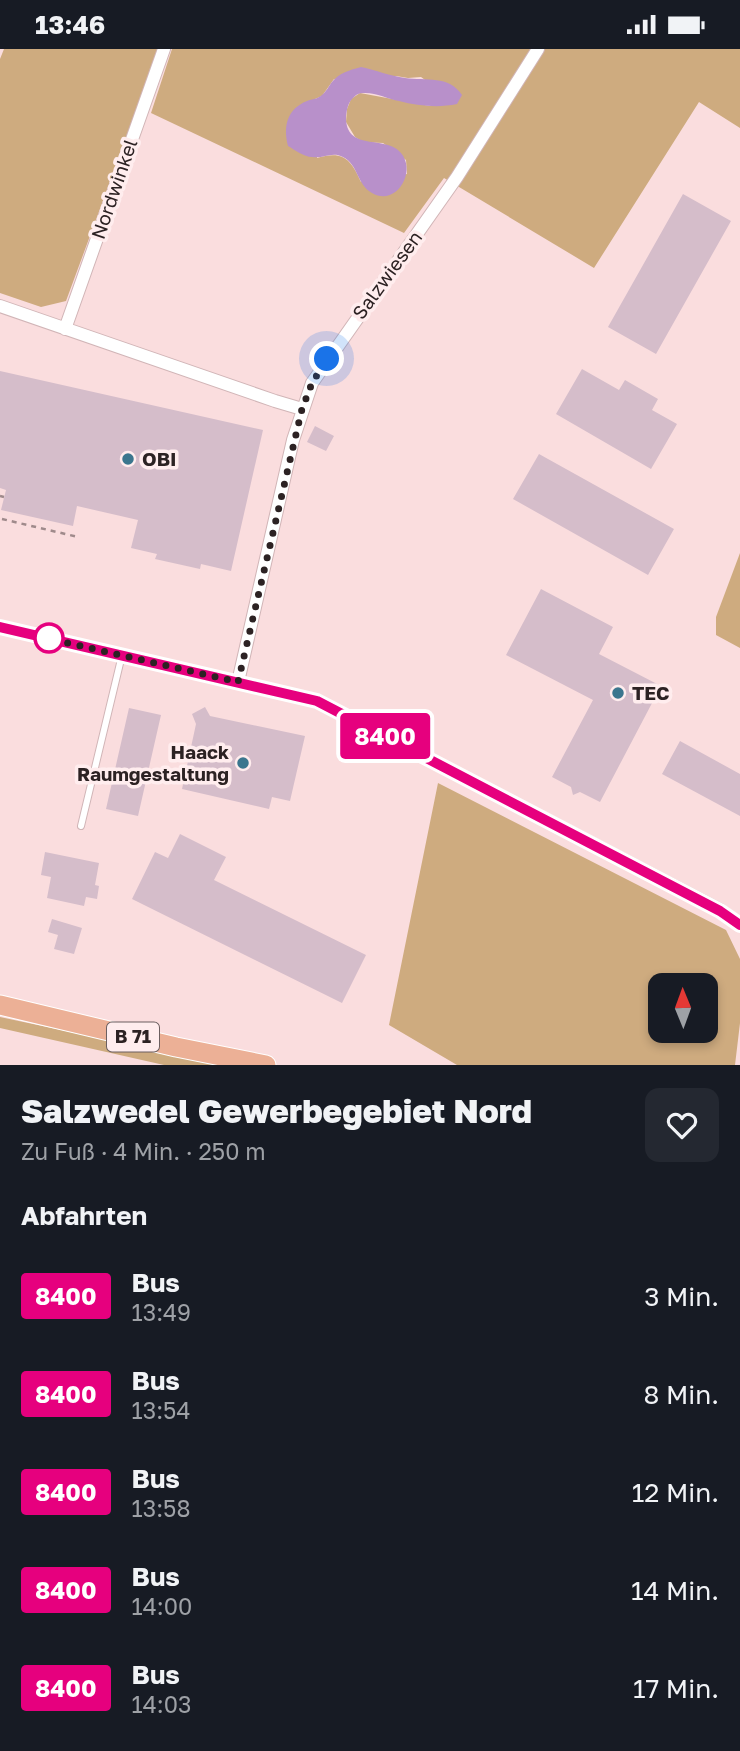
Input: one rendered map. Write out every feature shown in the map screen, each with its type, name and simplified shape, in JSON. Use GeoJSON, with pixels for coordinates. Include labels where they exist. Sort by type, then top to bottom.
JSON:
{"type":"FeatureCollection","features":[{"type":"Feature","properties":{"kind":"main road","name":"B 71"},"geometry":{"type":"LineString","coordinates":[[0,1005],[176,1047],[266,1065]]}},
{"type":"Feature","properties":{"kind":"street","name":"Nordwinkel"},"geometry":{"type":"LineString","coordinates":[[65,328],[164,49]]}},
{"type":"Feature","properties":{"kind":"street","name":"Salzwiesen"},"geometry":{"type":"LineString","coordinates":[[238,682],[302,409],[312,383],[457,177],[538,49]]}},
{"type":"Feature","properties":{"kind":"street"},"geometry":{"type":"LineString","coordinates":[[0,306],[302,409]]}},
{"type":"Feature","properties":{"kind":"street"},"geometry":{"type":"LineString","coordinates":[[0,627],[317,701],[720,911],[740,925]]}},
{"type":"Feature","properties":{"kind":"lane"},"geometry":{"type":"LineString","coordinates":[[81,827],[122,655]]}},
{"type":"Feature","properties":{"kind":"path"},"geometry":{"type":"LineString","coordinates":[[38,527],[39,518]]}},
{"type":"Feature","properties":{"kind":"path"},"geometry":{"type":"LineString","coordinates":[[2,519],[78,537]]}},
{"type":"Feature","properties":{"kind":"shaded area"},"geometry":{"type":"Polygon","coordinates":[[[4,49],[159,49],[66,301],[41,307],[0,293],[0,59],[4,49]]]}},
{"type":"Feature","properties":{"kind":"shaded area"},"geometry":{"type":"Polygon","coordinates":[[[172,49],[740,49],[740,128],[699,102],[594,268],[444,178],[404,233],[151,113],[172,49]],[[396,76],[334,79],[322,96],[315,99],[317,158],[333,155],[345,158],[354,167],[361,182],[407,174],[406,160],[383,143],[363,142],[355,137],[346,122],[351,99],[360,93],[430,106],[457,103],[421,77],[396,76]]]}},
{"type":"Feature","properties":{"kind":"shaded area"},"geometry":{"type":"Polygon","coordinates":[[[361,67],[399,77],[444,82],[451,84],[462,95],[457,104],[443,106],[414,104],[368,93],[358,94],[350,101],[346,116],[347,127],[352,135],[394,147],[405,161],[407,169],[402,185],[389,195],[381,196],[367,189],[352,164],[343,157],[309,157],[288,146],[286,132],[291,113],[300,104],[320,96],[341,74],[361,67]]]}},
{"type":"Feature","properties":{"kind":"shaded area"},"geometry":{"type":"Polygon","coordinates":[[[740,553],[740,648],[716,635],[716,617],[740,553]]]}},
{"type":"Feature","properties":{"kind":"shaded area"},"geometry":{"type":"Polygon","coordinates":[[[438,783],[726,930],[740,959],[740,1023],[735,1065],[457,1065],[389,1025],[438,783]]]}},
{"type":"Feature","properties":{"kind":"shaded area"},"geometry":{"type":"Polygon","coordinates":[[[0,1017],[226,1065],[164,1065],[0,1028],[0,1017]]]}},
{"type":"Feature","properties":{"kind":"building"},"geometry":{"type":"Polygon","coordinates":[[[683,194],[731,221],[656,354],[608,327],[683,194]]]}},
{"type":"Feature","properties":{"kind":"building"},"geometry":{"type":"Polygon","coordinates":[[[582,369],[619,390],[625,380],[658,399],[652,410],[677,424],[651,469],[556,414],[582,369]]]}},
{"type":"Feature","properties":{"kind":"building","name":"OBI"},"geometry":{"type":"Polygon","coordinates":[[[0,371],[263,430],[231,571],[201,564],[200,569],[155,559],[157,554],[131,548],[138,520],[77,506],[73,526],[1,510],[6,490],[0,488],[0,371]]]}},
{"type":"Feature","properties":{"kind":"building"},"geometry":{"type":"Polygon","coordinates":[[[315,426],[334,436],[326,451],[307,442],[315,426]]]}},
{"type":"Feature","properties":{"kind":"building"},"geometry":{"type":"Polygon","coordinates":[[[539,454],[674,529],[648,575],[513,499],[539,454]]]}},
{"type":"Feature","properties":{"kind":"building","name":"TEC"},"geometry":{"type":"Polygon","coordinates":[[[541,589],[613,627],[599,654],[661,686],[600,802],[580,792],[573,795],[571,787],[552,777],[593,700],[506,655],[541,589]]]}},
{"type":"Feature","properties":{"kind":"building","name":"Haack Raumgestaltung"},"geometry":{"type":"Polygon","coordinates":[[[205,707],[210,716],[305,736],[290,801],[272,797],[269,809],[182,789],[196,724],[192,714],[205,707]]]}},
{"type":"Feature","properties":{"kind":"building"},"geometry":{"type":"Polygon","coordinates":[[[129,708],[161,715],[138,816],[106,809],[129,708]]]}},
{"type":"Feature","properties":{"kind":"building"},"geometry":{"type":"Polygon","coordinates":[[[680,741],[740,774],[740,816],[662,774],[680,741]]]}},
{"type":"Feature","properties":{"kind":"building"},"geometry":{"type":"Polygon","coordinates":[[[180,834],[226,857],[214,880],[366,955],[342,1003],[132,899],[155,852],[168,858],[180,834]]]}},
{"type":"Feature","properties":{"kind":"building"},"geometry":{"type":"Polygon","coordinates":[[[45,852],[99,863],[95,885],[99,886],[97,899],[86,897],[84,906],[47,898],[51,877],[41,875],[45,852]]]}},
{"type":"Feature","properties":{"kind":"building"},"geometry":{"type":"Polygon","coordinates":[[[52,919],[82,928],[74,954],[54,949],[58,935],[48,932],[52,919]]]}},
{"type":"Feature","properties":{"kind":"bus line","name":"8400"},"geometry":{"type":"LineString","coordinates":[[0,627],[317,701],[720,911],[740,925]]}},
{"type":"Feature","properties":{"kind":"place","name":"OBI"},"geometry":{"type":"Point","coordinates":[128,459]}},
{"type":"Feature","properties":{"kind":"place","name":"TEC"},"geometry":{"type":"Point","coordinates":[618,693]}},
{"type":"Feature","properties":{"kind":"place","name":"Haack Raumgestaltung"},"geometry":{"type":"Point","coordinates":[243,763]}},
{"type":"Feature","properties":{"kind":"route"},"geometry":{"type":"LineString","coordinates":[[49,638],[46,638],[238,682],[293,440],[312,383],[327,359]]}}]}
